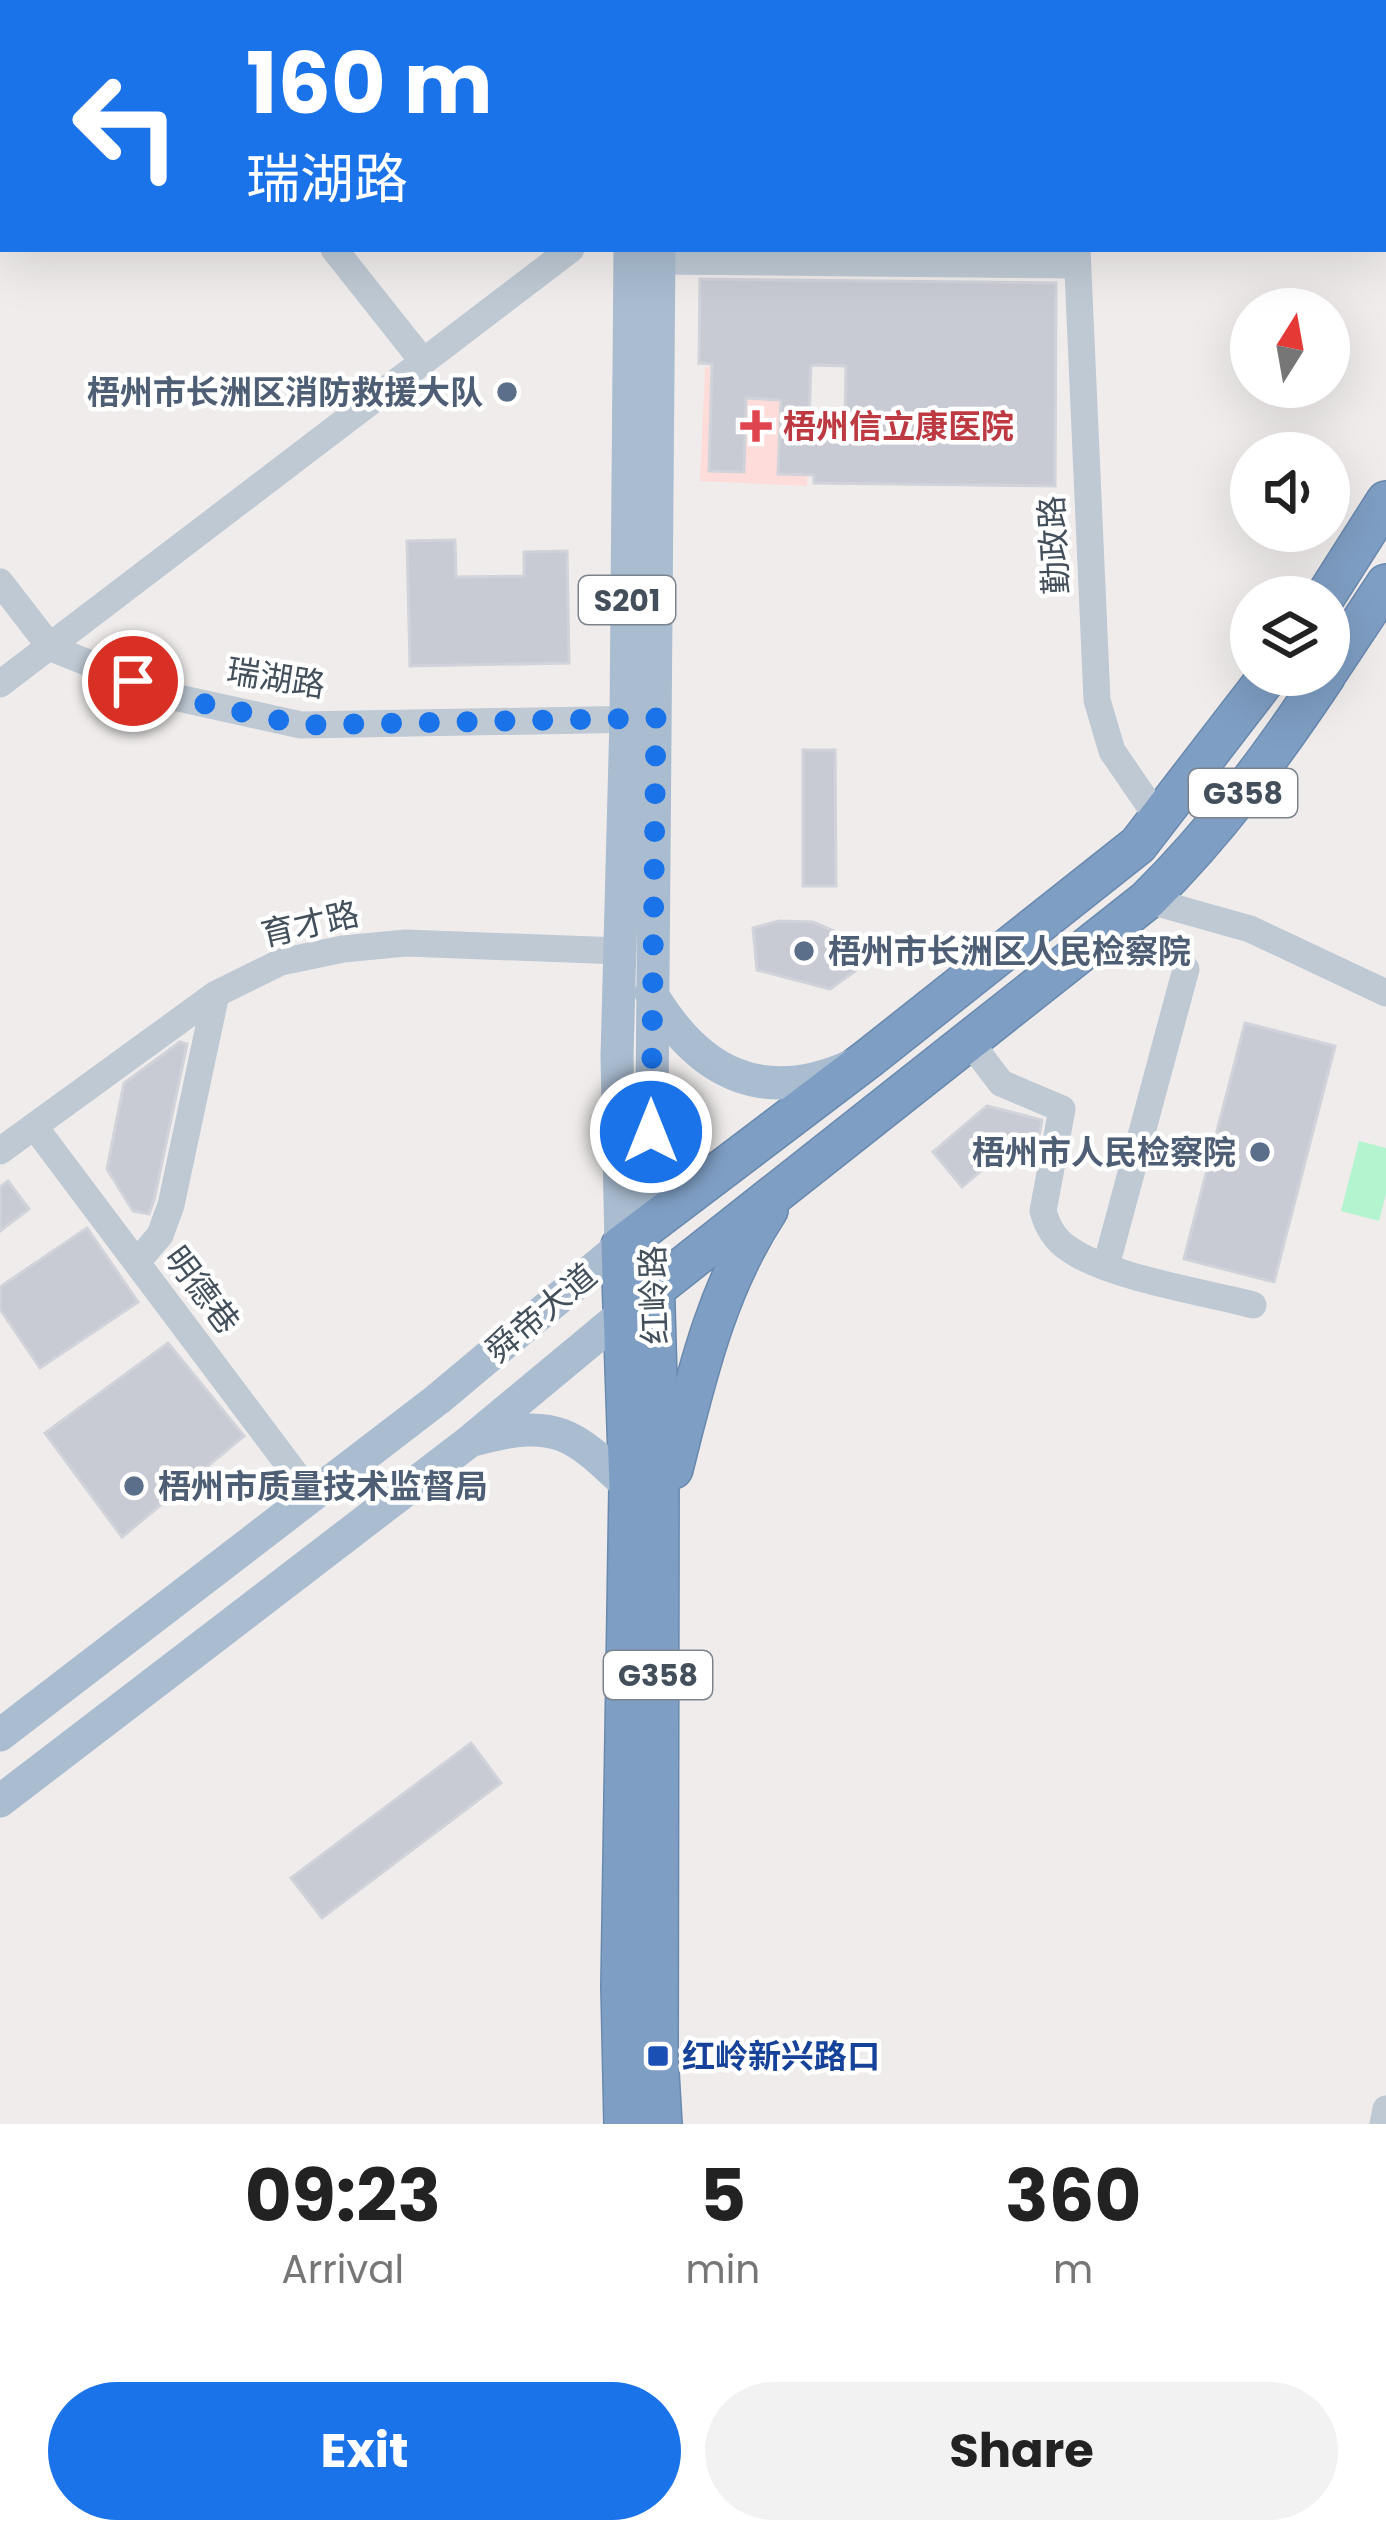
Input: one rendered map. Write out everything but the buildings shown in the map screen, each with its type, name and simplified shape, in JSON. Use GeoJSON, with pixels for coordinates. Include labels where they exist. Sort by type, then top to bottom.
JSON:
{"type":"FeatureCollection","features":[{"type":"Feature","properties":{"kind":"highway"},"geometry":{"type":"LineString","coordinates":[[1338,576],[1386,501]]}},
{"type":"Feature","properties":{"kind":"highway","name":"G358"},"geometry":{"type":"LineString","coordinates":[[1350,638],[1386,584]]}},
{"type":"Feature","properties":{"kind":"highway","name":"舜帝大道"},"geometry":{"type":"LineString","coordinates":[[636,1236],[1115,866],[1160,821],[1253,696]]}},
{"type":"Feature","properties":{"kind":"highway","name":"G358"},"geometry":{"type":"LineString","coordinates":[[623,1314],[1147,900],[1234,806],[1310,696]]}},
{"type":"Feature","properties":{"kind":"highway"},"geometry":{"type":"LineString","coordinates":[[658,1526],[707,1337],[748,1241],[786,1182]]}},
{"type":"Feature","properties":{"kind":"highway","name":"红岭路"},"geometry":{"type":"LineString","coordinates":[[636,1236],[656,1290],[657,2014],[662,2124]]}},
{"type":"Feature","properties":{"kind":"highway","name":"红岭路"},"geometry":{"type":"LineString","coordinates":[[624,2124],[621,1986],[628,1487],[623,1314],[636,1236]]}},
{"type":"Feature","properties":{"kind":"main road","name":"红岭路"},"geometry":{"type":"LineString","coordinates":[[636,1236],[651,993],[641,718],[649,253]]}},
{"type":"Feature","properties":{"kind":"main road","name":"红岭路"},"geometry":{"type":"LineString","coordinates":[[636,1236],[617,1076],[620,951],[641,718]]}},
{"type":"Feature","properties":{"kind":"main road"},"geometry":{"type":"LineString","coordinates":[[651,993],[687,1043],[714,1066],[752,1081],[773,1085],[803,1081],[869,1058]]}},
{"type":"Feature","properties":{"kind":"main road","name":"舜帝大道"},"geometry":{"type":"LineString","coordinates":[[0,1735],[438,1400],[636,1236]]}},
{"type":"Feature","properties":{"kind":"main road","name":"舜帝大道"},"geometry":{"type":"LineString","coordinates":[[0,1801],[470,1441],[623,1314]]}},
{"type":"Feature","properties":{"kind":"main road"},"geometry":{"type":"LineString","coordinates":[[470,1441],[514,1430],[544,1429],[573,1438],[628,1487]]}},
{"type":"Feature","properties":{"kind":"street"},"geometry":{"type":"LineString","coordinates":[[336,252],[422,360]]}},
{"type":"Feature","properties":{"kind":"street"},"geometry":{"type":"LineString","coordinates":[[0,685],[567,252]]}},
{"type":"Feature","properties":{"kind":"street"},"geometry":{"type":"LineString","coordinates":[[649,253],[1076,257]]}},
{"type":"Feature","properties":{"kind":"street","name":"勤政路"},"geometry":{"type":"LineString","coordinates":[[1076,257],[1097,700],[1112,751],[1160,821]]}},
{"type":"Feature","properties":{"kind":"street"},"geometry":{"type":"LineString","coordinates":[[0,582],[51,648]]}},
{"type":"Feature","properties":{"kind":"street","name":"瑞湖路"},"geometry":{"type":"LineString","coordinates":[[51,648],[174,697],[301,725],[641,718]]}},
{"type":"Feature","properties":{"kind":"street"},"geometry":{"type":"LineString","coordinates":[[1147,900],[1250,929],[1386,993]]}},
{"type":"Feature","properties":{"kind":"street","name":"育才路"},"geometry":{"type":"LineString","coordinates":[[0,1151],[216,994],[281,962],[406,943],[620,951]]}},
{"type":"Feature","properties":{"kind":"street"},"geometry":{"type":"LineString","coordinates":[[1106,1266],[1186,969]]}},
{"type":"Feature","properties":{"kind":"street"},"geometry":{"type":"LineString","coordinates":[[137,1262],[160,1235],[171,1205],[216,994]]}},
{"type":"Feature","properties":{"kind":"street"},"geometry":{"type":"LineString","coordinates":[[969,1041],[1001,1083],[1062,1109],[1042,1211],[1064,1246],[1106,1266],[1252,1305]]}},
{"type":"Feature","properties":{"kind":"street","name":"明德巷"},"geometry":{"type":"LineString","coordinates":[[34,1126],[312,1496]]}},
{"type":"Feature","properties":{"kind":"street"},"geometry":{"type":"LineString","coordinates":[[1383,2124],[1386,2109]]}},
{"type":"Feature","properties":{"kind":"shaded area","name":"梧州信立康医院"},"geometry":{"type":"Polygon","coordinates":[[[705,367],[812,372],[807,486],[700,481],[705,367]]]}},
{"type":"Feature","properties":{"kind":"green space"},"geometry":{"type":"Polygon","coordinates":[[[1359,1141],[1386,1148],[1386,1194],[1379,1221],[1341,1211],[1359,1141]]]}},
{"type":"Feature","properties":{"kind":"place","name":"梧州市长洲区消防救援大队"},"geometry":{"type":"Point","coordinates":[507,392]}},
{"type":"Feature","properties":{"kind":"place","name":"梧州信立康医院"},"geometry":{"type":"Point","coordinates":[756,426]}},
{"type":"Feature","properties":{"kind":"place","name":"梧州市长洲区人民检察院"},"geometry":{"type":"Point","coordinates":[804,951]}},
{"type":"Feature","properties":{"kind":"place","name":"梧州市人民检察院"},"geometry":{"type":"Point","coordinates":[1260,1152]}},
{"type":"Feature","properties":{"kind":"place","name":"梧州市质量技术监督局"},"geometry":{"type":"Point","coordinates":[134,1486]}},
{"type":"Feature","properties":{"kind":"place","name":"红岭新兴路口"},"geometry":{"type":"Point","coordinates":[658,2056]}},
{"type":"Feature","properties":{"kind":"route"},"geometry":{"type":"LineString","coordinates":[[133,681],[174,697],[301,725],[656,718],[651,1132]]}}]}
